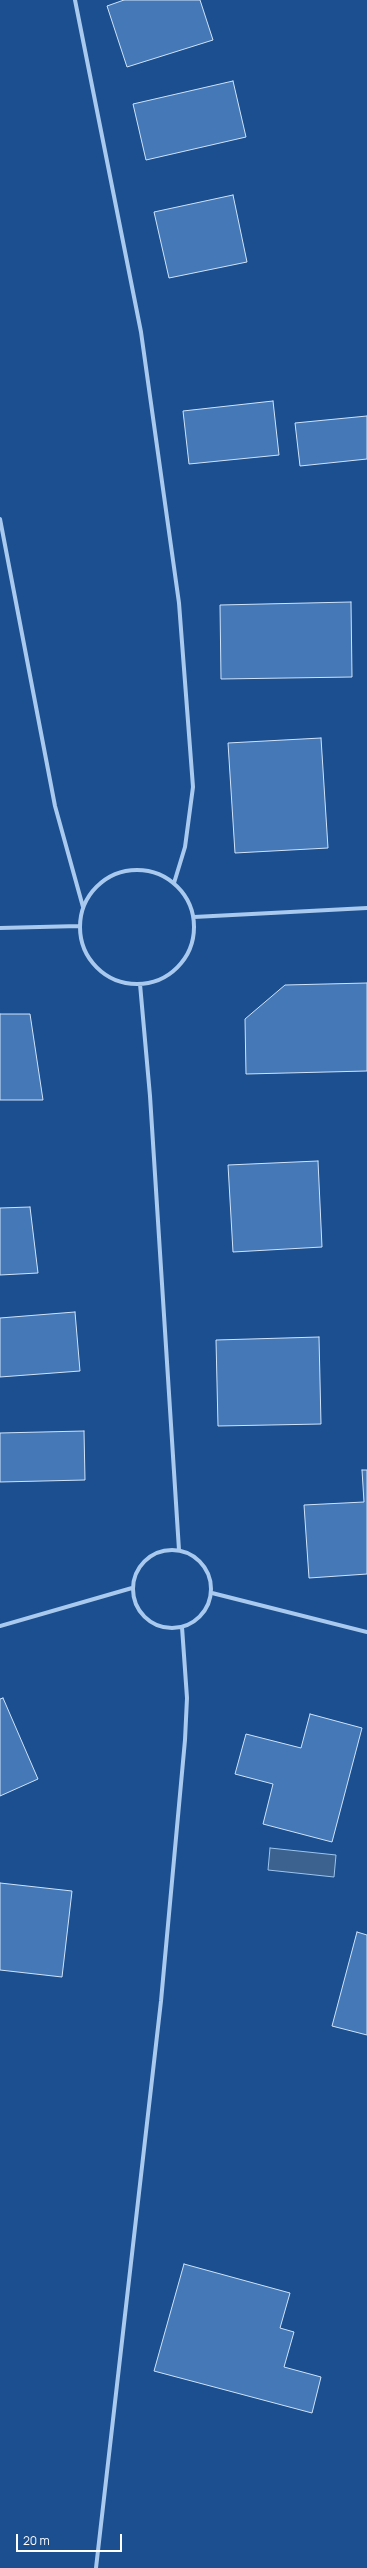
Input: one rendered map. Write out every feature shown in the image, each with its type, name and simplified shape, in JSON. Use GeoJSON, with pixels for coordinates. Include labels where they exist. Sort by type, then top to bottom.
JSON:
{"type":"FeatureCollection","features":[{"type":"Feature","properties":{"kind":"street"},"geometry":{"type":"LineString","coordinates":[[75,0],[141,332],[179,603],[193,787],[185,847],[174,883]]}},
{"type":"Feature","properties":{"kind":"street"},"geometry":{"type":"LineString","coordinates":[[0,519],[54,806],[83,907]]}},
{"type":"Feature","properties":{"kind":"street"},"geometry":{"type":"LineString","coordinates":[[140,870],[158,874],[174,883],[187,898],[194,916],[194,936],[188,954],[180,964],[159,980],[140,984],[121,982],[104,974],[91,961],[82,945],[79,926],[83,907],[92,891],[105,879],[122,871],[140,870]]}},
{"type":"Feature","properties":{"kind":"street"},"geometry":{"type":"LineString","coordinates":[[194,916],[367,908]]}},
{"type":"Feature","properties":{"kind":"street"},"geometry":{"type":"LineString","coordinates":[[0,928],[79,926]]}},
{"type":"Feature","properties":{"kind":"street"},"geometry":{"type":"LineString","coordinates":[[140,984],[150,1096],[179,1550]]}},
{"type":"Feature","properties":{"kind":"street"},"geometry":{"type":"LineString","coordinates":[[166,1550],[179,1550],[193,1555],[204,1565],[210,1578],[212,1593],[209,1604],[203,1615],[182,1627],[170,1629],[158,1626],[147,1620],[138,1611],[133,1600],[132,1588],[135,1574],[147,1559],[166,1550]]}},
{"type":"Feature","properties":{"kind":"street"},"geometry":{"type":"LineString","coordinates":[[0,1626],[132,1588]]}},
{"type":"Feature","properties":{"kind":"street"},"geometry":{"type":"LineString","coordinates":[[212,1593],[367,1632]]}},
{"type":"Feature","properties":{"kind":"street"},"geometry":{"type":"LineString","coordinates":[[96,2568],[161,2001],[185,1740],[187,1698],[182,1627]]}},
{"type":"Feature","properties":{"kind":"water"},"geometry":{"type":"Polygon","coordinates":[[[270,1848],[336,1855],[334,1877],[268,1870],[270,1848]]]}},
{"type":"Feature","properties":{"kind":"building"},"geometry":{"type":"Polygon","coordinates":[[[124,0],[200,0],[213,40],[127,67],[107,6],[124,0]]]}},
{"type":"Feature","properties":{"kind":"building"},"geometry":{"type":"Polygon","coordinates":[[[233,81],[246,137],[146,160],[133,104],[233,81]]]}},
{"type":"Feature","properties":{"kind":"building"},"geometry":{"type":"Polygon","coordinates":[[[233,195],[247,262],[169,278],[154,212],[233,195]]]}},
{"type":"Feature","properties":{"kind":"building"},"geometry":{"type":"Polygon","coordinates":[[[273,401],[279,455],[189,464],[183,411],[273,401]]]}},
{"type":"Feature","properties":{"kind":"building"},"geometry":{"type":"Polygon","coordinates":[[[367,416],[367,459],[300,466],[295,423],[367,416]]]}},
{"type":"Feature","properties":{"kind":"building"},"geometry":{"type":"Polygon","coordinates":[[[351,602],[352,677],[221,679],[220,605],[351,602]]]}},
{"type":"Feature","properties":{"kind":"building"},"geometry":{"type":"Polygon","coordinates":[[[321,738],[328,848],[235,853],[228,743],[321,738]]]}},
{"type":"Feature","properties":{"kind":"building"},"geometry":{"type":"Polygon","coordinates":[[[367,983],[367,1071],[246,1074],[245,1019],[285,985],[367,983]]]}},
{"type":"Feature","properties":{"kind":"building"},"geometry":{"type":"Polygon","coordinates":[[[0,1014],[30,1014],[43,1100],[0,1100],[0,1014]]]}},
{"type":"Feature","properties":{"kind":"building"},"geometry":{"type":"Polygon","coordinates":[[[318,1161],[322,1247],[233,1252],[228,1165],[318,1161]]]}},
{"type":"Feature","properties":{"kind":"building"},"geometry":{"type":"Polygon","coordinates":[[[30,1207],[38,1273],[0,1275],[0,1208],[30,1207]]]}},
{"type":"Feature","properties":{"kind":"building"},"geometry":{"type":"Polygon","coordinates":[[[75,1312],[80,1371],[0,1377],[0,1318],[75,1312]]]}},
{"type":"Feature","properties":{"kind":"building"},"geometry":{"type":"Polygon","coordinates":[[[319,1337],[321,1424],[218,1426],[216,1340],[319,1337]]]}},
{"type":"Feature","properties":{"kind":"building"},"geometry":{"type":"Polygon","coordinates":[[[84,1431],[85,1480],[0,1482],[0,1433],[84,1431]]]}},
{"type":"Feature","properties":{"kind":"building"},"geometry":{"type":"Polygon","coordinates":[[[362,1470],[367,1470],[367,1574],[309,1578],[304,1505],[364,1502],[362,1470]]]}},
{"type":"Feature","properties":{"kind":"building"},"geometry":{"type":"Polygon","coordinates":[[[3,1698],[38,1779],[0,1796],[0,1699],[3,1698]]]}},
{"type":"Feature","properties":{"kind":"building"},"geometry":{"type":"Polygon","coordinates":[[[310,1714],[362,1728],[332,1842],[263,1824],[273,1784],[235,1774],[246,1734],[301,1748],[310,1714]]]}},
{"type":"Feature","properties":{"kind":"building"},"geometry":{"type":"Polygon","coordinates":[[[0,1883],[72,1891],[62,1977],[0,1970],[0,1883]]]}},
{"type":"Feature","properties":{"kind":"building"},"geometry":{"type":"Polygon","coordinates":[[[357,1932],[367,1935],[367,2035],[332,2026],[357,1932]]]}},
{"type":"Feature","properties":{"kind":"building"},"geometry":{"type":"Polygon","coordinates":[[[184,2264],[290,2293],[280,2328],[294,2332],[284,2367],[321,2377],[312,2413],[154,2371],[184,2264]]]}}]}
